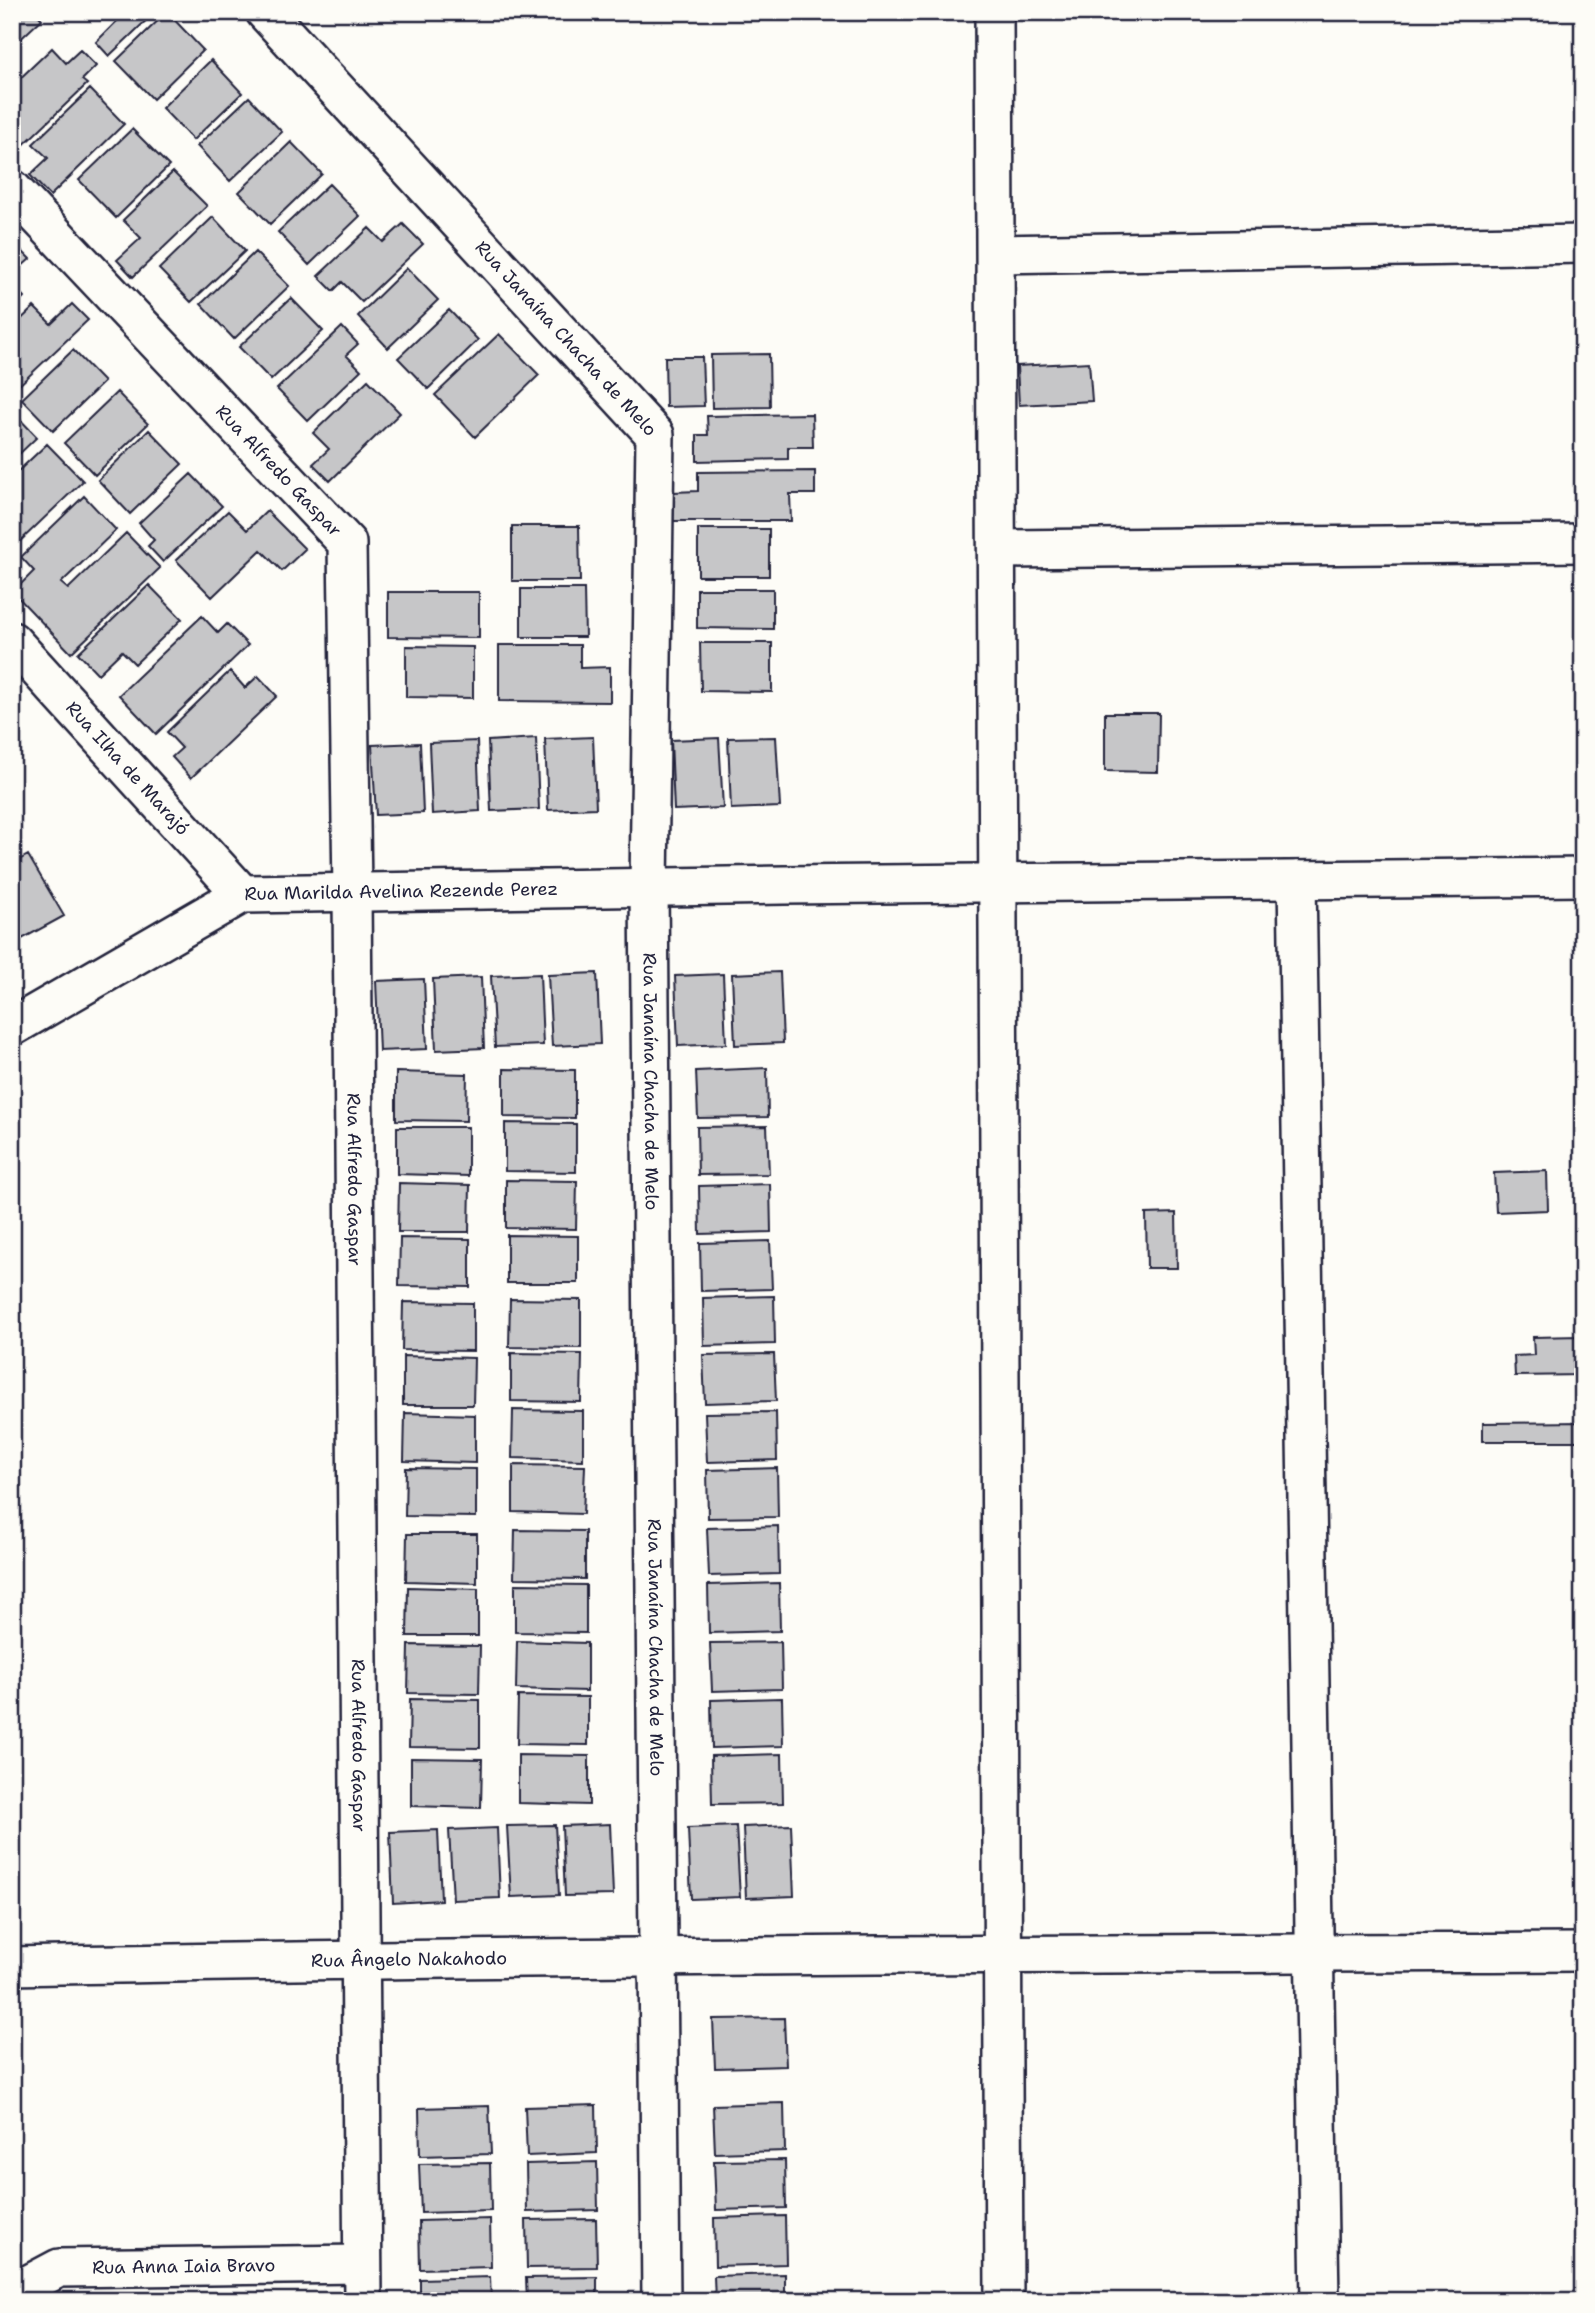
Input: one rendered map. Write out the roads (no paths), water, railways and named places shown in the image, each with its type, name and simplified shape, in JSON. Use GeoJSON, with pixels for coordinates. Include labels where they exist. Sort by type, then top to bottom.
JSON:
{"type":"FeatureCollection","features":[{"type":"Feature","properties":{"kind":"street","name":"Rua Janaína Chacha de Melo"},"geometry":{"type":"LineString","coordinates":[[265,12],[655,435],[649,887],[662,2301]]}},
{"type":"Feature","properties":{"kind":"street"},"geometry":{"type":"LineString","coordinates":[[994,12],[1004,2301]]}},
{"type":"Feature","properties":{"kind":"street","name":"Rua Alfredo Gaspar"},"geometry":{"type":"LineString","coordinates":[[12,190],[347,543],[363,2301]]}},
{"type":"Feature","properties":{"kind":"street"},"geometry":{"type":"LineString","coordinates":[[996,254],[1583,244]]}},
{"type":"Feature","properties":{"kind":"street"},"geometry":{"type":"LineString","coordinates":[[997,549],[1583,543]]}},
{"type":"Feature","properties":{"kind":"street","name":"Rua Ilha de Marajó"},"geometry":{"type":"LineString","coordinates":[[12,641],[242,894]]}},
{"type":"Feature","properties":{"kind":"street","name":"Rua Marilda Avelina Rezende Perez"},"geometry":{"type":"LineString","coordinates":[[12,1027],[242,894],[784,885],[1583,877]]}},
{"type":"Feature","properties":{"kind":"street"},"geometry":{"type":"LineString","coordinates":[[1297,880],[1320,2301]]}},
{"type":"Feature","properties":{"kind":"street","name":"Rua Ângelo Nakahodo"},"geometry":{"type":"LineString","coordinates":[[12,1966],[805,1954],[1583,1952]]}},
{"type":"Feature","properties":{"kind":"street","name":"Rua Anna Iaia Bravo"},"geometry":{"type":"LineString","coordinates":[[12,2293],[59,2268],[362,2263]]}}]}
